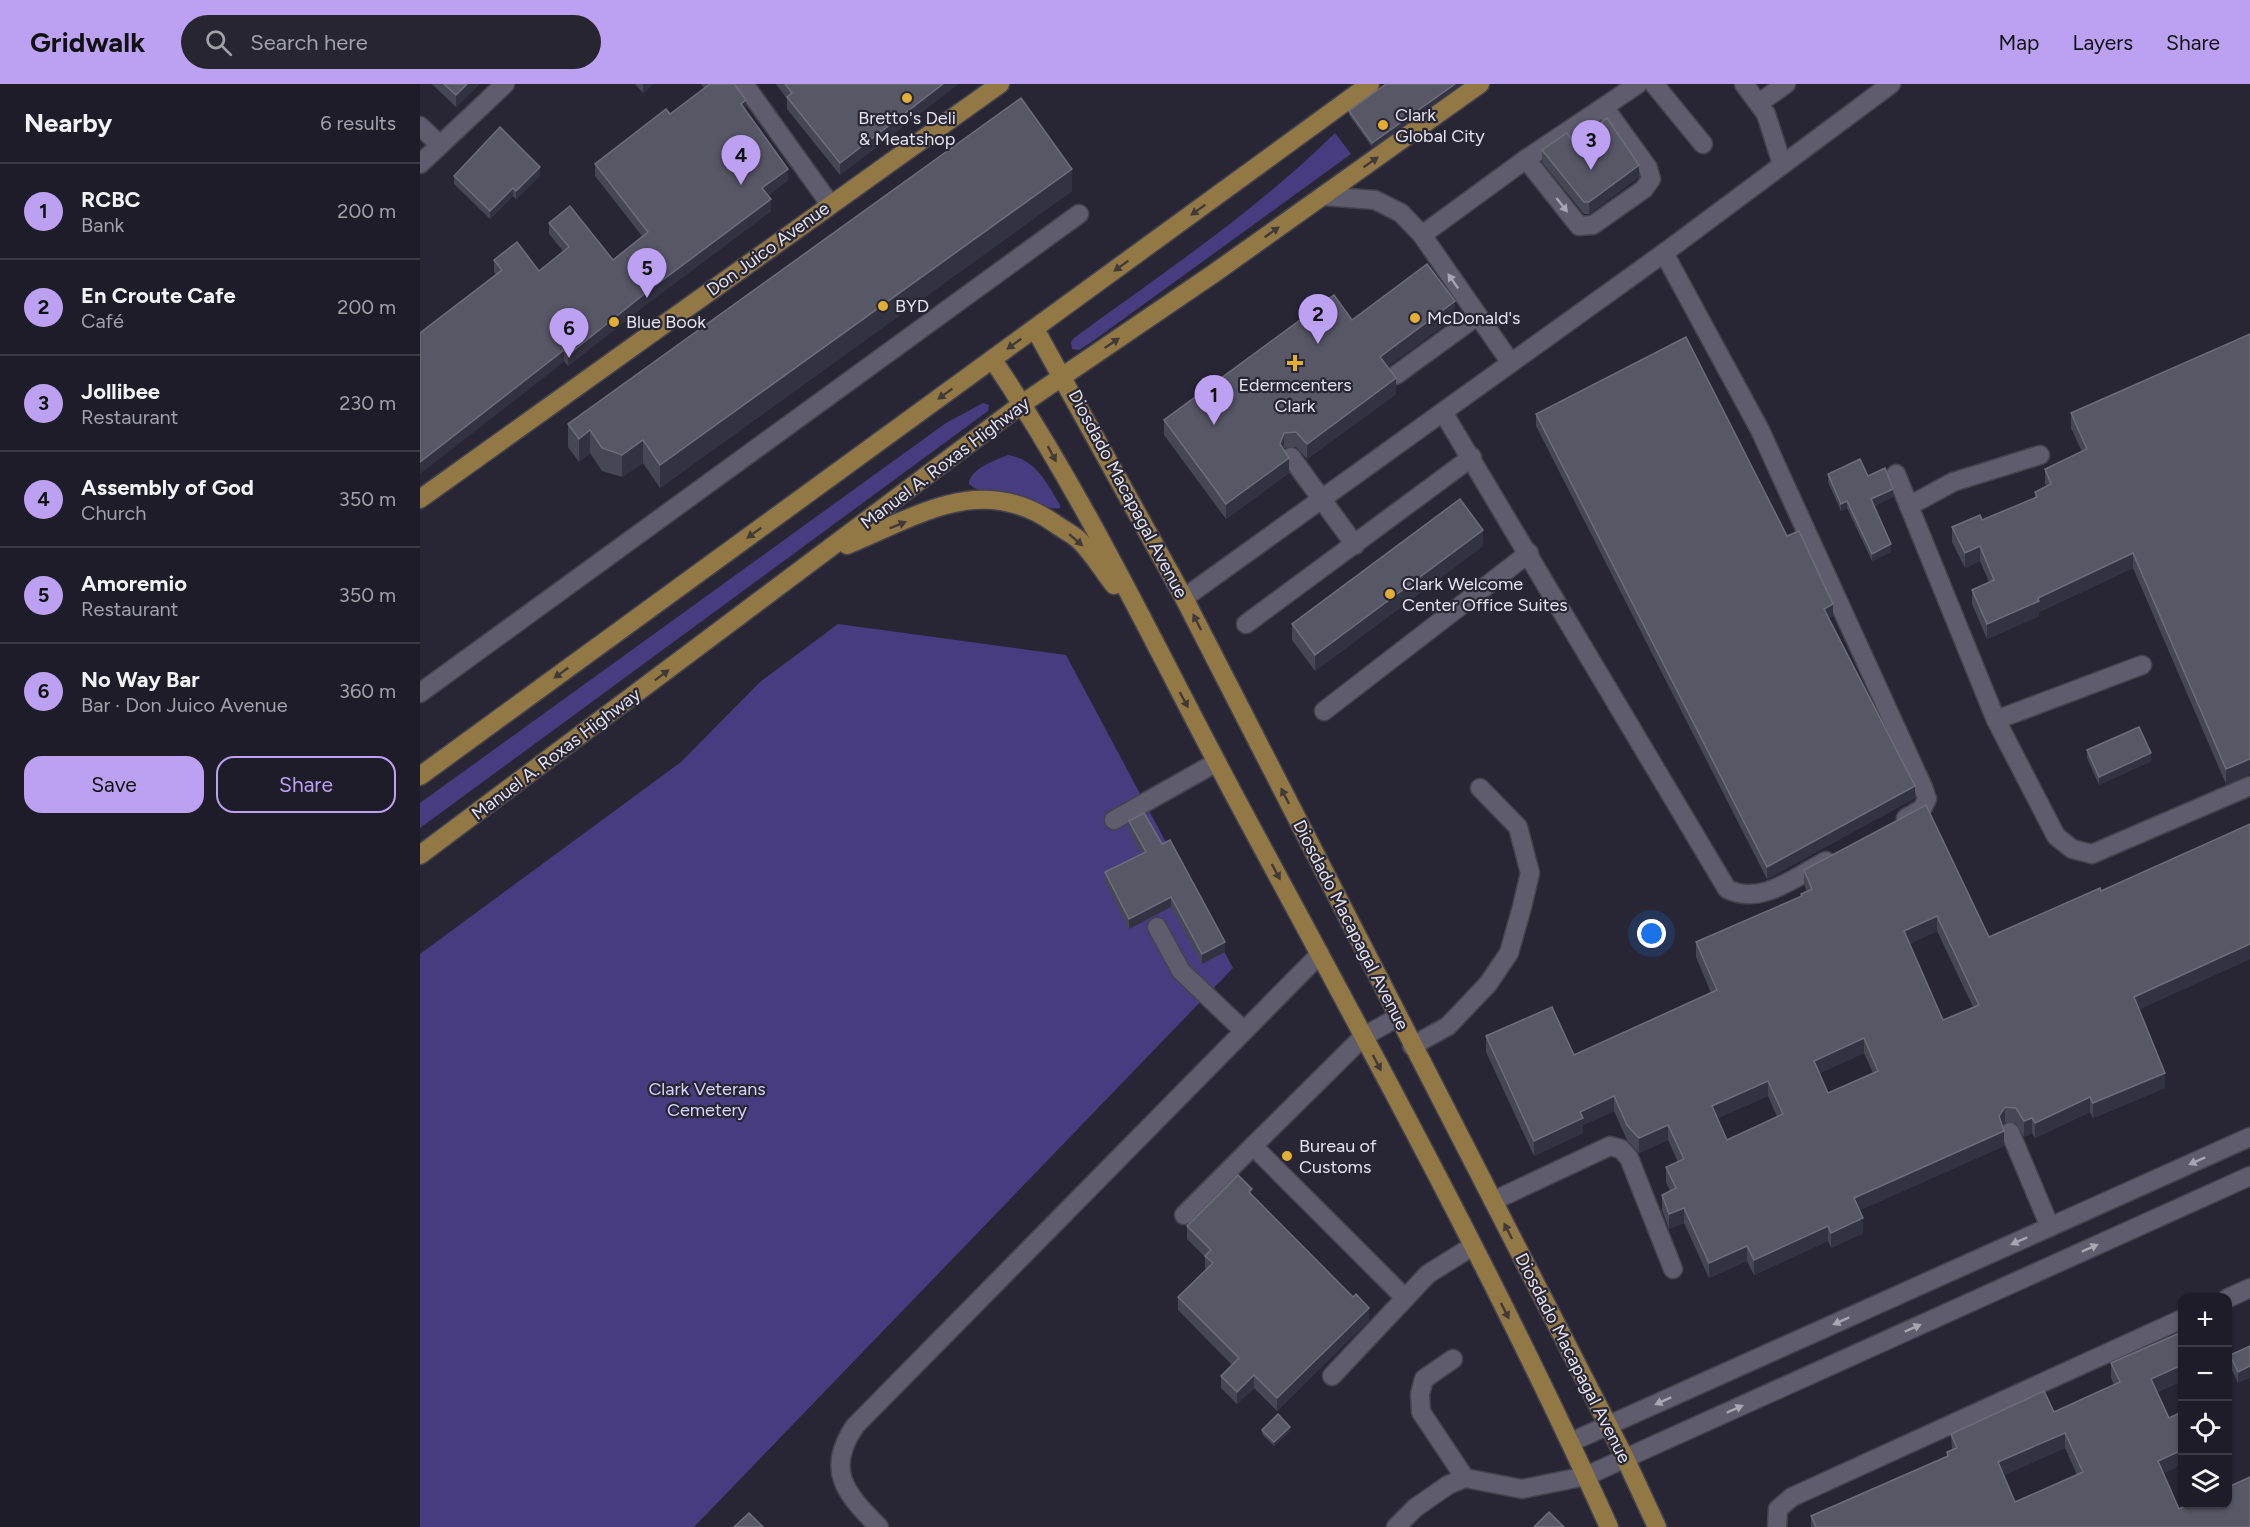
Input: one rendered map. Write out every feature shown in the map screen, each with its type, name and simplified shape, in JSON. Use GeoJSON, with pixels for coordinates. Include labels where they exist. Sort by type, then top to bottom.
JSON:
{"type":"FeatureCollection","features":[{"type":"Feature","properties":{"kind":"main road","name":"Don Juico Avenue"},"geometry":{"type":"LineString","coordinates":[[420,499],[1000,84]]}},
{"type":"Feature","properties":{"kind":"main road"},"geometry":{"type":"LineString","coordinates":[[420,776],[1370,84]]}},
{"type":"Feature","properties":{"kind":"main road","name":"Manuel A. Roxas Highway"},"geometry":{"type":"LineString","coordinates":[[420,855],[1022,404],[1323,196],[1480,84]]}},
{"type":"Feature","properties":{"kind":"main road","name":"Diosdado Macapagal Avenue"},"geometry":{"type":"LineString","coordinates":[[1035,329],[1064,376],[1185,598],[1412,1046],[1625,1458],[1657,1527]]}},
{"type":"Feature","properties":{"kind":"main road"},"geometry":{"type":"LineString","coordinates":[[993,360],[1022,404],[1148,629],[1320,954],[1473,1246],[1571,1442],[1609,1527]]}},
{"type":"Feature","properties":{"kind":"main road"},"geometry":{"type":"LineString","coordinates":[[824,554],[948,503],[978,498],[1010,502],[1039,513],[1080,541],[1148,629]]}},
{"type":"Feature","properties":{"kind":"street"},"geometry":{"type":"LineString","coordinates":[[744,84],[830,204]]}},
{"type":"Feature","properties":{"kind":"street"},"geometry":{"type":"LineString","coordinates":[[1422,235],[1526,159],[1638,84]]}},
{"type":"Feature","properties":{"kind":"street"},"geometry":{"type":"LineString","coordinates":[[1654,84],[1703,144]]}},
{"type":"Feature","properties":{"kind":"street"},"geometry":{"type":"LineString","coordinates":[[1744,84],[1770,122],[1782,164]]}},
{"type":"Feature","properties":{"kind":"street"},"geometry":{"type":"LineString","coordinates":[[1759,103],[1786,84]]}},
{"type":"Feature","properties":{"kind":"street"},"geometry":{"type":"LineString","coordinates":[[1185,598],[1664,253],[1891,84]]}},
{"type":"Feature","properties":{"kind":"street"},"geometry":{"type":"LineString","coordinates":[[420,164],[501,85]]}},
{"type":"Feature","properties":{"kind":"street"},"geometry":{"type":"LineString","coordinates":[[1526,159],[1579,226],[1593,225],[1644,189],[1651,179],[1648,168],[1604,107]]}},
{"type":"Feature","properties":{"kind":"street"},"geometry":{"type":"LineString","coordinates":[[420,126],[440,145]]}},
{"type":"Feature","properties":{"kind":"street"},"geometry":{"type":"LineString","coordinates":[[1323,196],[1385,203],[1401,213],[1422,235],[1511,363]]}},
{"type":"Feature","properties":{"kind":"street"},"geometry":{"type":"LineString","coordinates":[[420,693],[1078,214]]}},
{"type":"Feature","properties":{"kind":"street"},"geometry":{"type":"LineString","coordinates":[[1664,253],[1760,430],[1923,787],[1927,799],[1922,809],[1892,825]]}},
{"type":"Feature","properties":{"kind":"street"},"geometry":{"type":"LineString","coordinates":[[1396,375],[1477,316]]}},
{"type":"Feature","properties":{"kind":"street"},"geometry":{"type":"LineString","coordinates":[[1443,412],[1472,457],[1727,889],[1741,896],[1761,895],[1842,852]]}},
{"type":"Feature","properties":{"kind":"street"},"geometry":{"type":"LineString","coordinates":[[1909,506],[1953,482],[2040,455]]}},
{"type":"Feature","properties":{"kind":"street"},"geometry":{"type":"LineString","coordinates":[[1292,457],[1355,545]]}},
{"type":"Feature","properties":{"kind":"street"},"geometry":{"type":"LineString","coordinates":[[1246,624],[1472,457]]}},
{"type":"Feature","properties":{"kind":"street"},"geometry":{"type":"LineString","coordinates":[[1896,474],[1996,720],[2056,836],[2072,849],[2092,854],[2250,786]]}},
{"type":"Feature","properties":{"kind":"street"},"geometry":{"type":"LineString","coordinates":[[1324,711],[1529,553]]}},
{"type":"Feature","properties":{"kind":"street"},"geometry":{"type":"LineString","coordinates":[[1996,720],[2142,665]]}},
{"type":"Feature","properties":{"kind":"street"},"geometry":{"type":"LineString","coordinates":[[1114,820],[1217,762]]}},
{"type":"Feature","properties":{"kind":"street"},"geometry":{"type":"LineString","coordinates":[[1412,1046],[1448,1026],[1488,984],[1509,953],[1522,907],[1530,873],[1518,827],[1480,788]]}},
{"type":"Feature","properties":{"kind":"street"},"geometry":{"type":"LineString","coordinates":[[1157,927],[1181,971],[1244,1031]]}},
{"type":"Feature","properties":{"kind":"street"},"geometry":{"type":"LineString","coordinates":[[879,1527],[847,1490],[841,1477],[839,1458],[843,1443],[855,1426],[1320,954]]}},
{"type":"Feature","properties":{"kind":"street"},"geometry":{"type":"LineString","coordinates":[[1184,1215],[1363,1037],[1398,1017]]}},
{"type":"Feature","properties":{"kind":"street"},"geometry":{"type":"LineString","coordinates":[[2010,1132],[2050,1227]]}},
{"type":"Feature","properties":{"kind":"street"},"geometry":{"type":"LineString","coordinates":[[1571,1442],[2250,1137]]}},
{"type":"Feature","properties":{"kind":"street"},"geometry":{"type":"LineString","coordinates":[[1253,1146],[1404,1297]]}},
{"type":"Feature","properties":{"kind":"street"},"geometry":{"type":"LineString","coordinates":[[1493,1201],[1610,1146],[1621,1149],[1629,1158],[1673,1269]]}},
{"type":"Feature","properties":{"kind":"street"},"geometry":{"type":"LineString","coordinates":[[1396,1527],[1415,1508],[1448,1485],[1465,1478],[1522,1489],[1586,1476],[2250,1176]]}},
{"type":"Feature","properties":{"kind":"street"},"geometry":{"type":"LineString","coordinates":[[1332,1376],[1428,1274],[1473,1246]]}},
{"type":"Feature","properties":{"kind":"street"},"geometry":{"type":"LineString","coordinates":[[2232,1296],[2250,1288]]}},
{"type":"Feature","properties":{"kind":"street"},"geometry":{"type":"LineString","coordinates":[[1777,1527],[1778,1509],[1792,1497],[2178,1321]]}},
{"type":"Feature","properties":{"kind":"street"},"geometry":{"type":"LineString","coordinates":[[1453,1359],[1424,1379],[1420,1394],[1421,1412],[1465,1478]]}},
{"type":"Feature","properties":{"kind":"green space"},"geometry":{"type":"Polygon","coordinates":[[[1335,133],[1351,154],[1093,341],[1079,350],[1072,349],[1071,342],[1074,338],[1241,215],[1305,162],[1335,133]]]}},
{"type":"Feature","properties":{"kind":"green space"},"geometry":{"type":"Polygon","coordinates":[[[983,403],[989,405],[988,411],[420,828],[420,803],[946,423],[983,403]]]}},
{"type":"Feature","properties":{"kind":"green space"},"geometry":{"type":"Polygon","coordinates":[[[1008,455],[1026,462],[1040,473],[1060,508],[1045,506],[1019,495],[979,490],[969,484],[973,474],[978,470],[1008,455]]]}},
{"type":"Feature","properties":{"kind":"green space","name":"Clark Veterans Cemetery"},"geometry":{"type":"Polygon","coordinates":[[[838,624],[1066,655],[1233,968],[694,1527],[420,1527],[420,954],[681,762],[760,682],[838,624]]]}},
{"type":"Feature","properties":{"kind":"building"},"geometry":{"type":"Polygon","coordinates":[[[444,84],[467,84],[456,95],[444,84]]]}},
{"type":"Feature","properties":{"kind":"building"},"geometry":{"type":"Polygon","coordinates":[[[710,84],[734,84],[746,100],[741,104],[788,169],[762,188],[771,199],[648,291],[568,355],[564,350],[420,462],[420,333],[502,270],[494,260],[517,242],[539,271],[569,247],[549,223],[570,206],[613,260],[648,232],[595,164],[666,109],[670,114],[710,84]]]}},
{"type":"Feature","properties":{"kind":"building"},"geometry":{"type":"Polygon","coordinates":[[[785,84],[943,84],[840,163],[787,97],[792,93],[785,84]]]}},
{"type":"Feature","properties":{"kind":"building","name":"Clark Global City"},"geometry":{"type":"Polygon","coordinates":[[[1386,84],[1455,84],[1372,143],[1349,111],[1386,84]]]}},
{"type":"Feature","properties":{"kind":"building"},"geometry":{"type":"Polygon","coordinates":[[[1021,98],[1072,169],[660,465],[643,440],[622,455],[602,448],[590,430],[579,439],[568,424],[1021,98]]]}},
{"type":"Feature","properties":{"kind":"building"},"geometry":{"type":"Polygon","coordinates":[[[1607,118],[1639,165],[1589,202],[1584,202],[1542,150],[1567,133],[1573,143],[1607,118]]]}},
{"type":"Feature","properties":{"kind":"building"},"geometry":{"type":"Polygon","coordinates":[[[500,127],[540,167],[516,191],[513,188],[490,211],[454,176],[500,127]]]}},
{"type":"Feature","properties":{"kind":"building"},"geometry":{"type":"Polygon","coordinates":[[[1427,264],[1455,301],[1380,357],[1396,378],[1307,444],[1296,432],[1284,433],[1280,444],[1289,458],[1226,504],[1164,420],[1334,295],[1352,320],[1427,264]]]}},
{"type":"Feature","properties":{"kind":"building"},"geometry":{"type":"Polygon","coordinates":[[[2250,334],[2250,759],[2226,769],[2133,553],[2038,598],[2039,601],[1987,624],[1972,590],[1994,580],[1980,546],[1965,553],[1952,527],[1980,515],[1982,520],[2037,497],[2035,492],[2051,484],[2045,469],[2087,449],[2071,413],[2250,334]]]}},
{"type":"Feature","properties":{"kind":"building"},"geometry":{"type":"Polygon","coordinates":[[[1686,337],[1787,536],[1799,531],[1833,604],[1824,609],[1915,786],[1767,867],[1536,414],[1686,337]]]}},
{"type":"Feature","properties":{"kind":"building"},"geometry":{"type":"Polygon","coordinates":[[[1860,459],[1868,476],[1885,468],[1893,489],[1871,499],[1891,544],[1872,554],[1847,501],[1841,504],[1828,474],[1860,459]]]}},
{"type":"Feature","properties":{"kind":"building","name":"Clark Welcome Center Office Suites"},"geometry":{"type":"Polygon","coordinates":[[[1460,499],[1483,530],[1315,655],[1292,624],[1460,499]]]}},
{"type":"Feature","properties":{"kind":"building"},"geometry":{"type":"Polygon","coordinates":[[[2139,727],[2151,753],[2099,777],[2087,750],[2139,727]]]}},
{"type":"Feature","properties":{"kind":"building"},"geometry":{"type":"Polygon","coordinates":[[[1926,805],[1989,937],[2100,888],[2101,891],[2250,824],[2250,944],[2134,997],[2165,1073],[2093,1103],[2090,1097],[2035,1123],[2032,1118],[2024,1121],[2016,1108],[2005,1107],[1999,1116],[2004,1131],[1854,1198],[1863,1218],[1831,1233],[1828,1226],[1754,1260],[1747,1246],[1709,1263],[1684,1208],[1669,1214],[1662,1195],[1676,1188],[1666,1167],[1684,1159],[1668,1125],[1639,1138],[1627,1125],[1614,1096],[1580,1112],[1583,1118],[1534,1141],[1486,1036],[1552,1007],[1574,1055],[1717,990],[1696,942],[1802,896],[1801,894],[1812,889],[1804,870],[1926,805]],[[1937,916],[1904,931],[1943,1020],[1979,1005],[1937,916]],[[1864,1038],[1814,1061],[1828,1093],[1878,1071],[1864,1038]],[[1768,1081],[1712,1106],[1727,1140],[1783,1114],[1768,1081]]]}},
{"type":"Feature","properties":{"kind":"building"},"geometry":{"type":"Polygon","coordinates":[[[1144,813],[1162,844],[1170,840],[1225,942],[1202,954],[1171,897],[1129,919],[1105,872],[1146,852],[1129,821],[1144,813]]]}},
{"type":"Feature","properties":{"kind":"building"},"geometry":{"type":"Polygon","coordinates":[[[1238,1175],[1252,1189],[1249,1192],[1353,1297],[1356,1294],[1369,1308],[1277,1398],[1254,1375],[1237,1392],[1221,1376],[1239,1358],[1178,1297],[1213,1263],[1205,1256],[1211,1250],[1187,1226],[1238,1175]]]}},
{"type":"Feature","properties":{"kind":"building"},"geometry":{"type":"Polygon","coordinates":[[[2178,1334],[2178,1367],[2151,1379],[2169,1418],[2178,1414],[2178,1452],[2158,1461],[2178,1509],[2232,1509],[2232,1485],[2250,1477],[2250,1527],[1816,1527],[1811,1516],[1948,1456],[1947,1452],[1957,1448],[1951,1434],[2044,1391],[2054,1412],[2120,1382],[2111,1363],[2178,1334]],[[2065,1433],[1998,1462],[2015,1502],[2083,1472],[2065,1433]]]}},
{"type":"Feature","properties":{"kind":"building"},"geometry":{"type":"Polygon","coordinates":[[[2250,1346],[2250,1366],[2238,1372],[2232,1354],[2250,1346]]]}},
{"type":"Feature","properties":{"kind":"building"},"geometry":{"type":"Polygon","coordinates":[[[1278,1414],[1290,1427],[1274,1442],[1262,1430],[1278,1414]]]}},
{"type":"Feature","properties":{"kind":"building"},"geometry":{"type":"Polygon","coordinates":[[[1549,1512],[1564,1527],[1534,1527],[1549,1512]]]}},
{"type":"Feature","properties":{"kind":"building"},"geometry":{"type":"Polygon","coordinates":[[[749,1513],[763,1527],[734,1527],[749,1513]]]}},
{"type":"Feature","properties":{"kind":"place","name":"Bretto's Deli & Meatshop"},"geometry":{"type":"Point","coordinates":[907,98]}},
{"type":"Feature","properties":{"kind":"place","name":"Clark Global City"},"geometry":{"type":"Point","coordinates":[1383,125]}},
{"type":"Feature","properties":{"kind":"place","name":"Jollibee"},"geometry":{"type":"Point","coordinates":[1591,170]}},
{"type":"Feature","properties":{"kind":"place","name":"Assembly of God"},"geometry":{"type":"Point","coordinates":[741,185]}},
{"type":"Feature","properties":{"kind":"place","name":"Amoremio"},"geometry":{"type":"Point","coordinates":[647,298]}},
{"type":"Feature","properties":{"kind":"place","name":"BYD"},"geometry":{"type":"Point","coordinates":[883,306]}},
{"type":"Feature","properties":{"kind":"place","name":"McDonald's"},"geometry":{"type":"Point","coordinates":[1415,318]}},
{"type":"Feature","properties":{"kind":"place","name":"Blue Book"},"geometry":{"type":"Point","coordinates":[614,322]}},
{"type":"Feature","properties":{"kind":"place","name":"En Croute Cafe"},"geometry":{"type":"Point","coordinates":[1318,344]}},
{"type":"Feature","properties":{"kind":"place","name":"No Way Bar"},"geometry":{"type":"Point","coordinates":[569,358]}},
{"type":"Feature","properties":{"kind":"place","name":"Edermcenters Clark"},"geometry":{"type":"Point","coordinates":[1295,363]}},
{"type":"Feature","properties":{"kind":"place","name":"RCBC"},"geometry":{"type":"Point","coordinates":[1214,425]}},
{"type":"Feature","properties":{"kind":"place","name":"Clark Welcome Center Office Suites"},"geometry":{"type":"Point","coordinates":[1390,594]}},
{"type":"Feature","properties":{"kind":"place","name":"Bureau of Customs"},"geometry":{"type":"Point","coordinates":[1287,1156]}}]}
